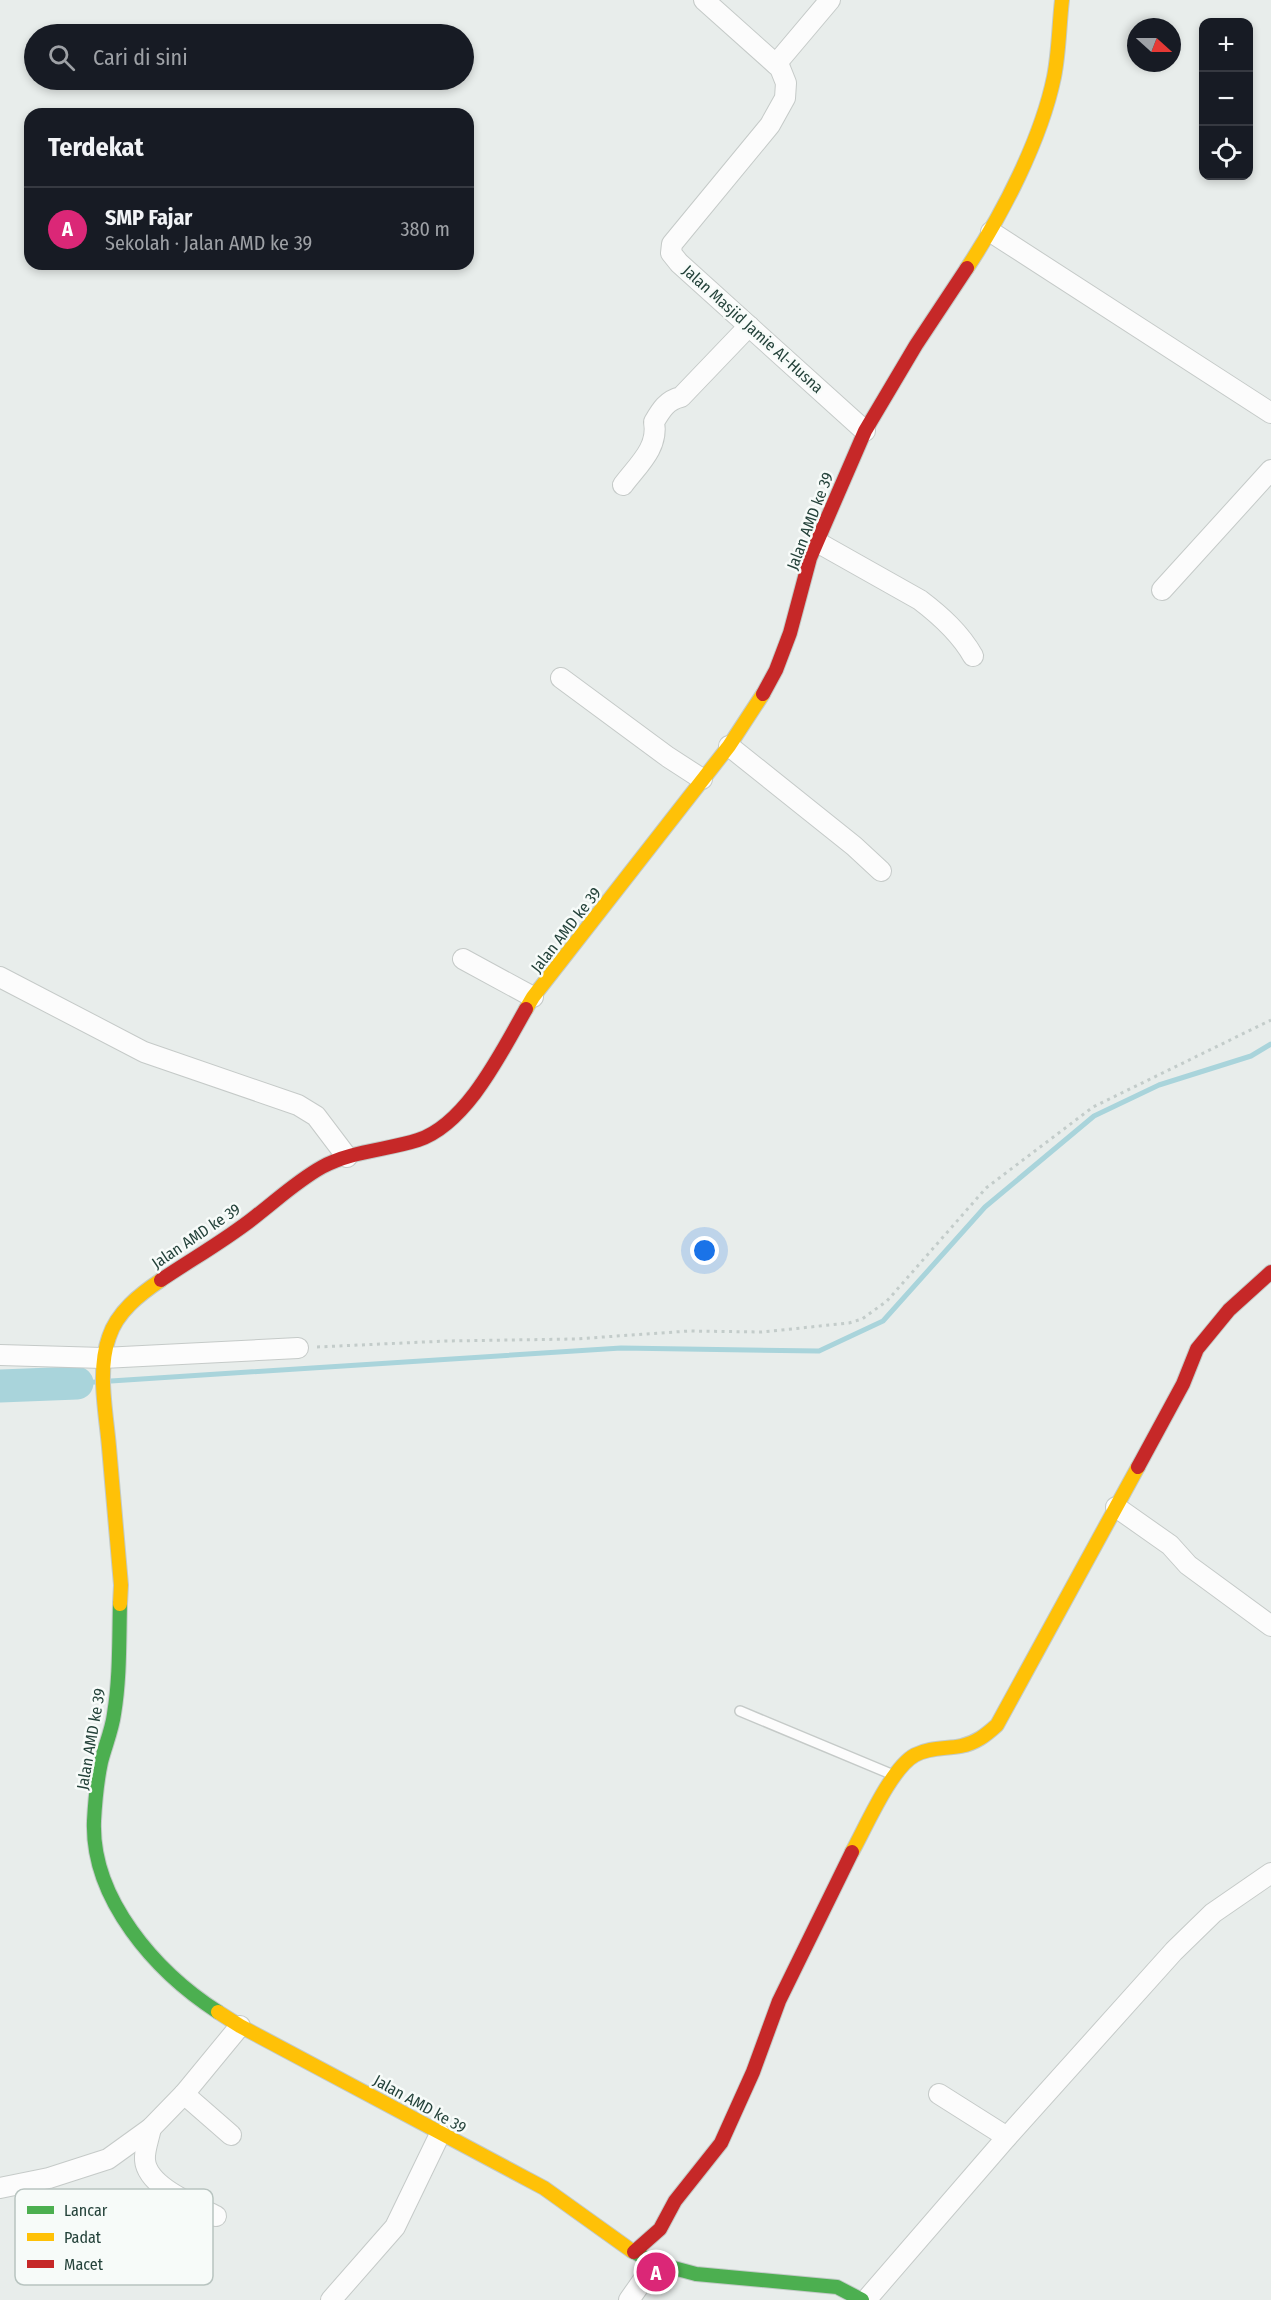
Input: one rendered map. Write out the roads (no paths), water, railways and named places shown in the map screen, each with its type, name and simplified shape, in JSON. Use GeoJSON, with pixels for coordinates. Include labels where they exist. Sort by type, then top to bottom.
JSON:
{"type":"FeatureCollection","features":[{"type":"Feature","properties":{"kind":"street","name":"Jalan Masjid Jamie Al-Husna"},"geometry":{"type":"LineString","coordinates":[[704,0],[780,68],[786,83],[785,98],[776,115],[672,244],[671,253],[679,263],[865,431]]}},
{"type":"Feature","properties":{"kind":"street"},"geometry":{"type":"LineString","coordinates":[[776,64],[830,0]]}},
{"type":"Feature","properties":{"kind":"street","name":"Jalan AMD ke 39"},"geometry":{"type":"LineString","coordinates":[[864,2300],[837,2287],[696,2274],[655,2263],[634,2252],[544,2188],[240,2026],[206,2004],[163,1967],[135,1935],[113,1903],[101,1872],[94,1839],[94,1819],[101,1764],[114,1715],[119,1657],[121,1585],[103,1358],[109,1335],[121,1315],[139,1294],[255,1216],[294,1184],[324,1166],[346,1157],[419,1140],[441,1130],[489,1073],[533,997],[729,746],[776,670],[790,633],[810,558],[865,431],[916,345],[990,232],[1029,151],[1048,100],[1054,76],[1062,0]]}},
{"type":"Feature","properties":{"kind":"street"},"geometry":{"type":"LineString","coordinates":[[990,232],[1271,414]]}},
{"type":"Feature","properties":{"kind":"street"},"geometry":{"type":"LineString","coordinates":[[623,485],[650,451],[657,433],[654,422],[660,412],[671,399],[681,397],[748,326]]}},
{"type":"Feature","properties":{"kind":"street"},"geometry":{"type":"LineString","coordinates":[[1162,590],[1271,470]]}},
{"type":"Feature","properties":{"kind":"street"},"geometry":{"type":"LineString","coordinates":[[817,542],[920,600],[935,611],[964,640],[973,656]]}},
{"type":"Feature","properties":{"kind":"street"},"geometry":{"type":"LineString","coordinates":[[561,678],[668,757],[702,779]]}},
{"type":"Feature","properties":{"kind":"street"},"geometry":{"type":"LineString","coordinates":[[729,746],[854,846],[880,871]]}},
{"type":"Feature","properties":{"kind":"street"},"geometry":{"type":"LineString","coordinates":[[463,959],[533,997]]}},
{"type":"Feature","properties":{"kind":"street"},"geometry":{"type":"LineString","coordinates":[[0,977],[144,1052],[298,1106],[316,1116],[346,1157]]}},
{"type":"Feature","properties":{"kind":"street"},"geometry":{"type":"LineString","coordinates":[[634,2252],[660,2229],[675,2201],[720,2144],[753,2072],[779,2001],[845,1866],[894,1775],[914,1755],[934,1748],[961,1746],[983,1738],[997,1725],[1183,1384],[1197,1349],[1229,1310],[1271,1272]]}},
{"type":"Feature","properties":{"kind":"street"},"geometry":{"type":"LineString","coordinates":[[0,1355],[103,1358],[298,1348]]}},
{"type":"Feature","properties":{"kind":"street"},"geometry":{"type":"LineString","coordinates":[[1116,1507],[1170,1545],[1188,1565],[1271,1626]]}},
{"type":"Feature","properties":{"kind":"street"},"geometry":{"type":"LineString","coordinates":[[864,2300],[1174,1951],[1213,1913],[1271,1874]]}},
{"type":"Feature","properties":{"kind":"street"},"geometry":{"type":"LineString","coordinates":[[0,2188],[49,2178],[108,2159],[151,2128],[184,2094],[240,2026]]}},
{"type":"Feature","properties":{"kind":"street"},"geometry":{"type":"LineString","coordinates":[[184,2094],[231,2135]]}},
{"type":"Feature","properties":{"kind":"street"},"geometry":{"type":"LineString","coordinates":[[939,2094],[1007,2137]]}},
{"type":"Feature","properties":{"kind":"street"},"geometry":{"type":"LineString","coordinates":[[151,2128],[145,2160],[149,2176],[166,2189]]}},
{"type":"Feature","properties":{"kind":"street"},"geometry":{"type":"LineString","coordinates":[[331,2300],[395,2227],[440,2134]]}},
{"type":"Feature","properties":{"kind":"street"},"geometry":{"type":"LineString","coordinates":[[629,2300],[655,2263]]}},
{"type":"Feature","properties":{"kind":"lane"},"geometry":{"type":"LineString","coordinates":[[740,1711],[894,1775]]}},
{"type":"Feature","properties":{"kind":"waterway"},"geometry":{"type":"LineString","coordinates":[[111,1381],[621,1348],[819,1351],[883,1321],[985,1207],[1094,1116],[1159,1085],[1251,1056],[1271,1044]]}},
{"type":"Feature","properties":{"kind":"waterway"},"geometry":{"type":"LineString","coordinates":[[77,1383],[96,1382]]}},
{"type":"Feature","properties":{"kind":"waterway"},"geometry":{"type":"LineString","coordinates":[[0,1386],[77,1383]]}},
{"type":"Feature","properties":{"kind":"place","name":"SMP Fajar"},"geometry":{"type":"Point","coordinates":[656,2272]}}]}
